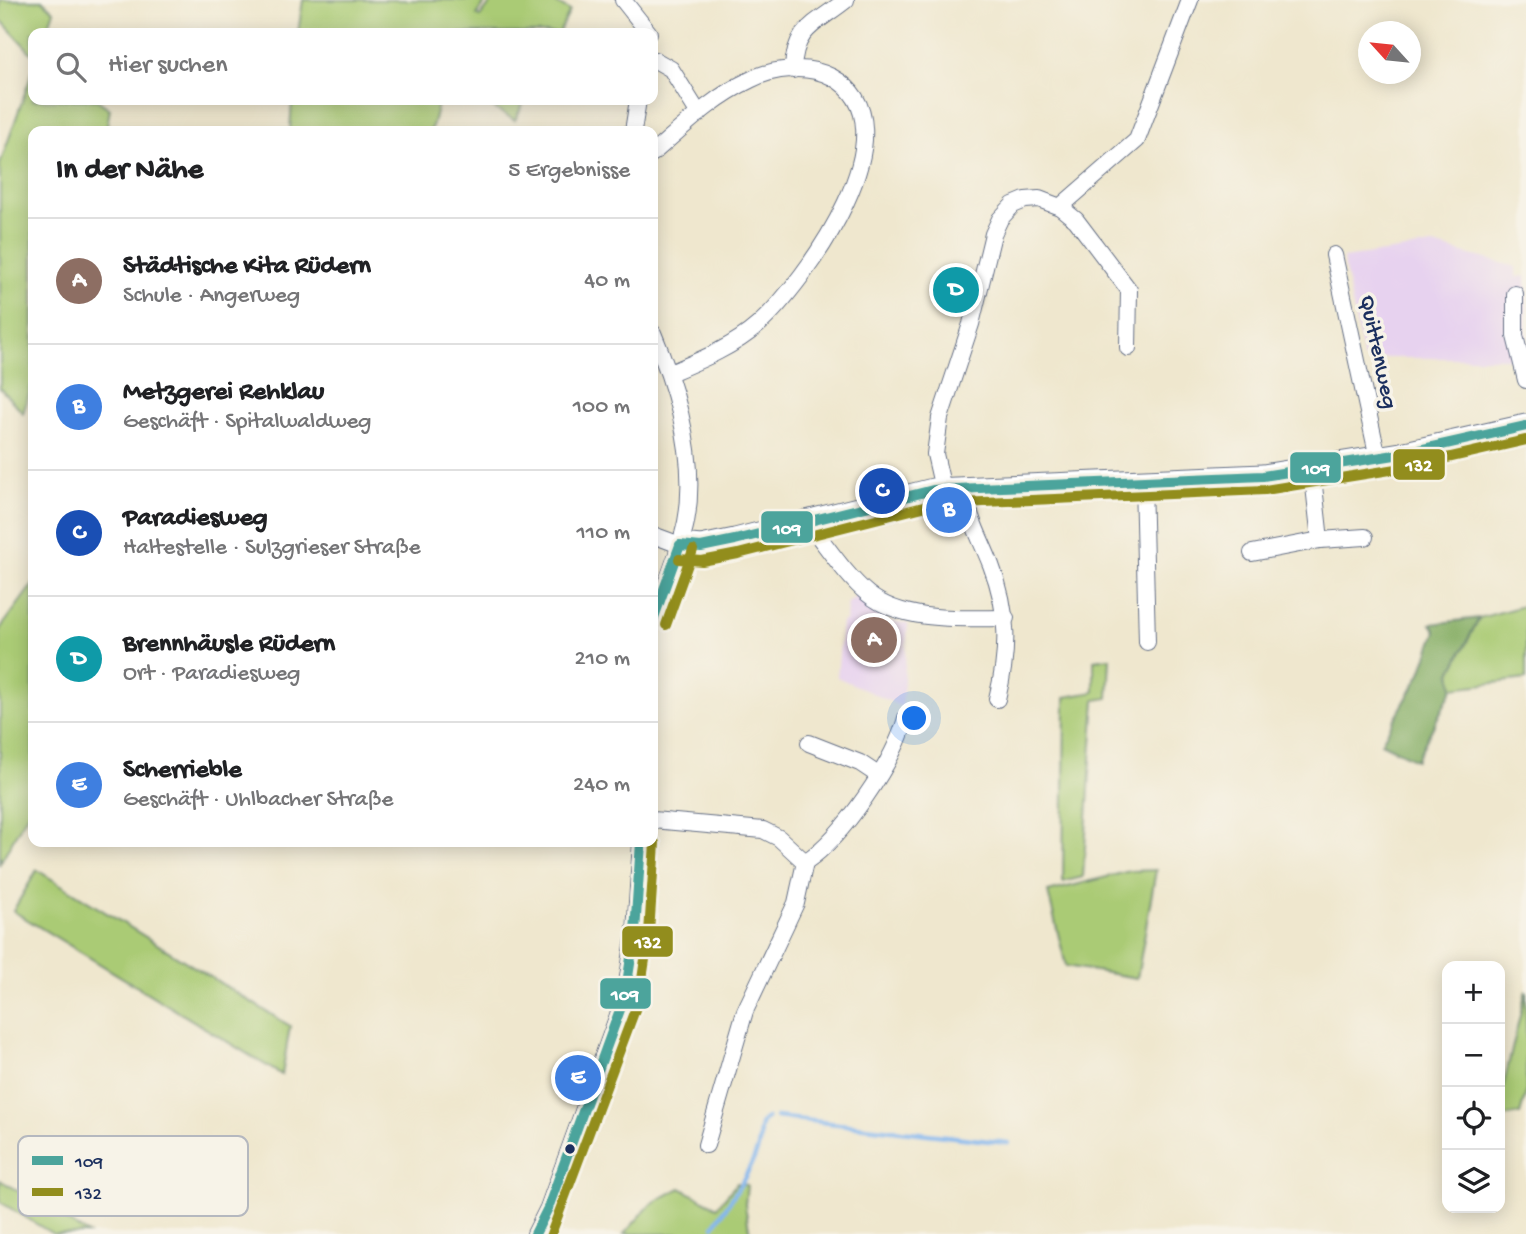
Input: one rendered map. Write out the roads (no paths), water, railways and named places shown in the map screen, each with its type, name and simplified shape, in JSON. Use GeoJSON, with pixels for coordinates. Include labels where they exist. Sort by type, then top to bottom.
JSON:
{"type":"FeatureCollection","features":[{"type":"Feature","properties":{"kind":"street"},"geometry":{"type":"LineString","coordinates":[[623,0],[645,28]]}},
{"type":"Feature","properties":{"kind":"street"},"geometry":{"type":"LineString","coordinates":[[793,70],[794,47],[799,37],[846,0]]}},
{"type":"Feature","properties":{"kind":"street"},"geometry":{"type":"LineString","coordinates":[[1060,206],[1137,140],[1190,0]]}},
{"type":"Feature","properties":{"kind":"street"},"geometry":{"type":"LineString","coordinates":[[658,64],[671,69],[699,114]]}},
{"type":"Feature","properties":{"kind":"street"},"geometry":{"type":"LineString","coordinates":[[658,149],[699,114],[751,79],[793,70],[826,74],[845,85],[862,111],[864,131],[858,177],[828,233],[792,289],[760,323],[716,352],[670,373]]}},
{"type":"Feature","properties":{"kind":"street"},"geometry":{"type":"LineString","coordinates":[[634,126],[637,105]]}},
{"type":"Feature","properties":{"kind":"street"},"geometry":{"type":"LineString","coordinates":[[997,699],[1006,649],[1006,618],[991,565],[967,510],[935,454],[940,418],[971,324],[995,228],[1005,212],[1025,200],[1039,199],[1060,206],[1076,220],[1126,286],[1130,298],[1128,348]]}},
{"type":"Feature","properties":{"kind":"street","name":"Quittenweg"},"geometry":{"type":"LineString","coordinates":[[1334,255],[1378,457]]}},
{"type":"Feature","properties":{"kind":"street"},"geometry":{"type":"LineString","coordinates":[[1515,295],[1515,339],[1526,380]]}},
{"type":"Feature","properties":{"kind":"street"},"geometry":{"type":"LineString","coordinates":[[658,345],[670,373],[689,482],[687,515],[680,545],[658,606]]}},
{"type":"Feature","properties":{"kind":"street"},"geometry":{"type":"LineString","coordinates":[[658,537],[680,545],[701,547],[808,523],[884,501],[954,488],[1256,477],[1378,457],[1526,426]]}},
{"type":"Feature","properties":{"kind":"street"},"geometry":{"type":"LineString","coordinates":[[1312,468],[1320,540]]}},
{"type":"Feature","properties":{"kind":"street"},"geometry":{"type":"LineString","coordinates":[[1143,482],[1147,642]]}},
{"type":"Feature","properties":{"kind":"street"},"geometry":{"type":"LineString","coordinates":[[808,523],[862,588],[881,602],[929,614],[1006,618]]}},
{"type":"Feature","properties":{"kind":"street"},"geometry":{"type":"LineString","coordinates":[[1252,553],[1320,540],[1365,537]]}},
{"type":"Feature","properties":{"kind":"street"},"geometry":{"type":"LineString","coordinates":[[706,1145],[745,1011],[794,908],[804,862],[820,850],[878,775],[895,750],[906,718]]}},
{"type":"Feature","properties":{"kind":"street"},"geometry":{"type":"LineString","coordinates":[[809,743],[860,763],[878,775]]}},
{"type":"Feature","properties":{"kind":"street"},"geometry":{"type":"LineString","coordinates":[[658,820],[763,830],[783,841],[804,862]]}},
{"type":"Feature","properties":{"kind":"street"},"geometry":{"type":"LineString","coordinates":[[535,1234],[546,1213],[620,1014],[631,965],[641,847]]}},
{"type":"Feature","properties":{"kind":"waterway"},"geometry":{"type":"LineString","coordinates":[[776,1117],[1008,1143]]}},
{"type":"Feature","properties":{"kind":"waterway"},"geometry":{"type":"LineString","coordinates":[[714,1226],[749,1168],[758,1148],[762,1123],[767,1118]]}},
{"type":"Feature","properties":{"kind":"place","name":"Brennhäusle Rüdern"},"geometry":{"type":"Point","coordinates":[956,290]}},
{"type":"Feature","properties":{"kind":"place","name":"Paradiesweg"},"geometry":{"type":"Point","coordinates":[882,491]}},
{"type":"Feature","properties":{"kind":"place","name":"Metzgerei Rehklau"},"geometry":{"type":"Point","coordinates":[949,510]}},
{"type":"Feature","properties":{"kind":"place","name":"Städtische Kita Rüdern"},"geometry":{"type":"Point","coordinates":[874,640]}},
{"type":"Feature","properties":{"kind":"place","name":"Scherrieble"},"geometry":{"type":"Point","coordinates":[578,1078]}}]}
